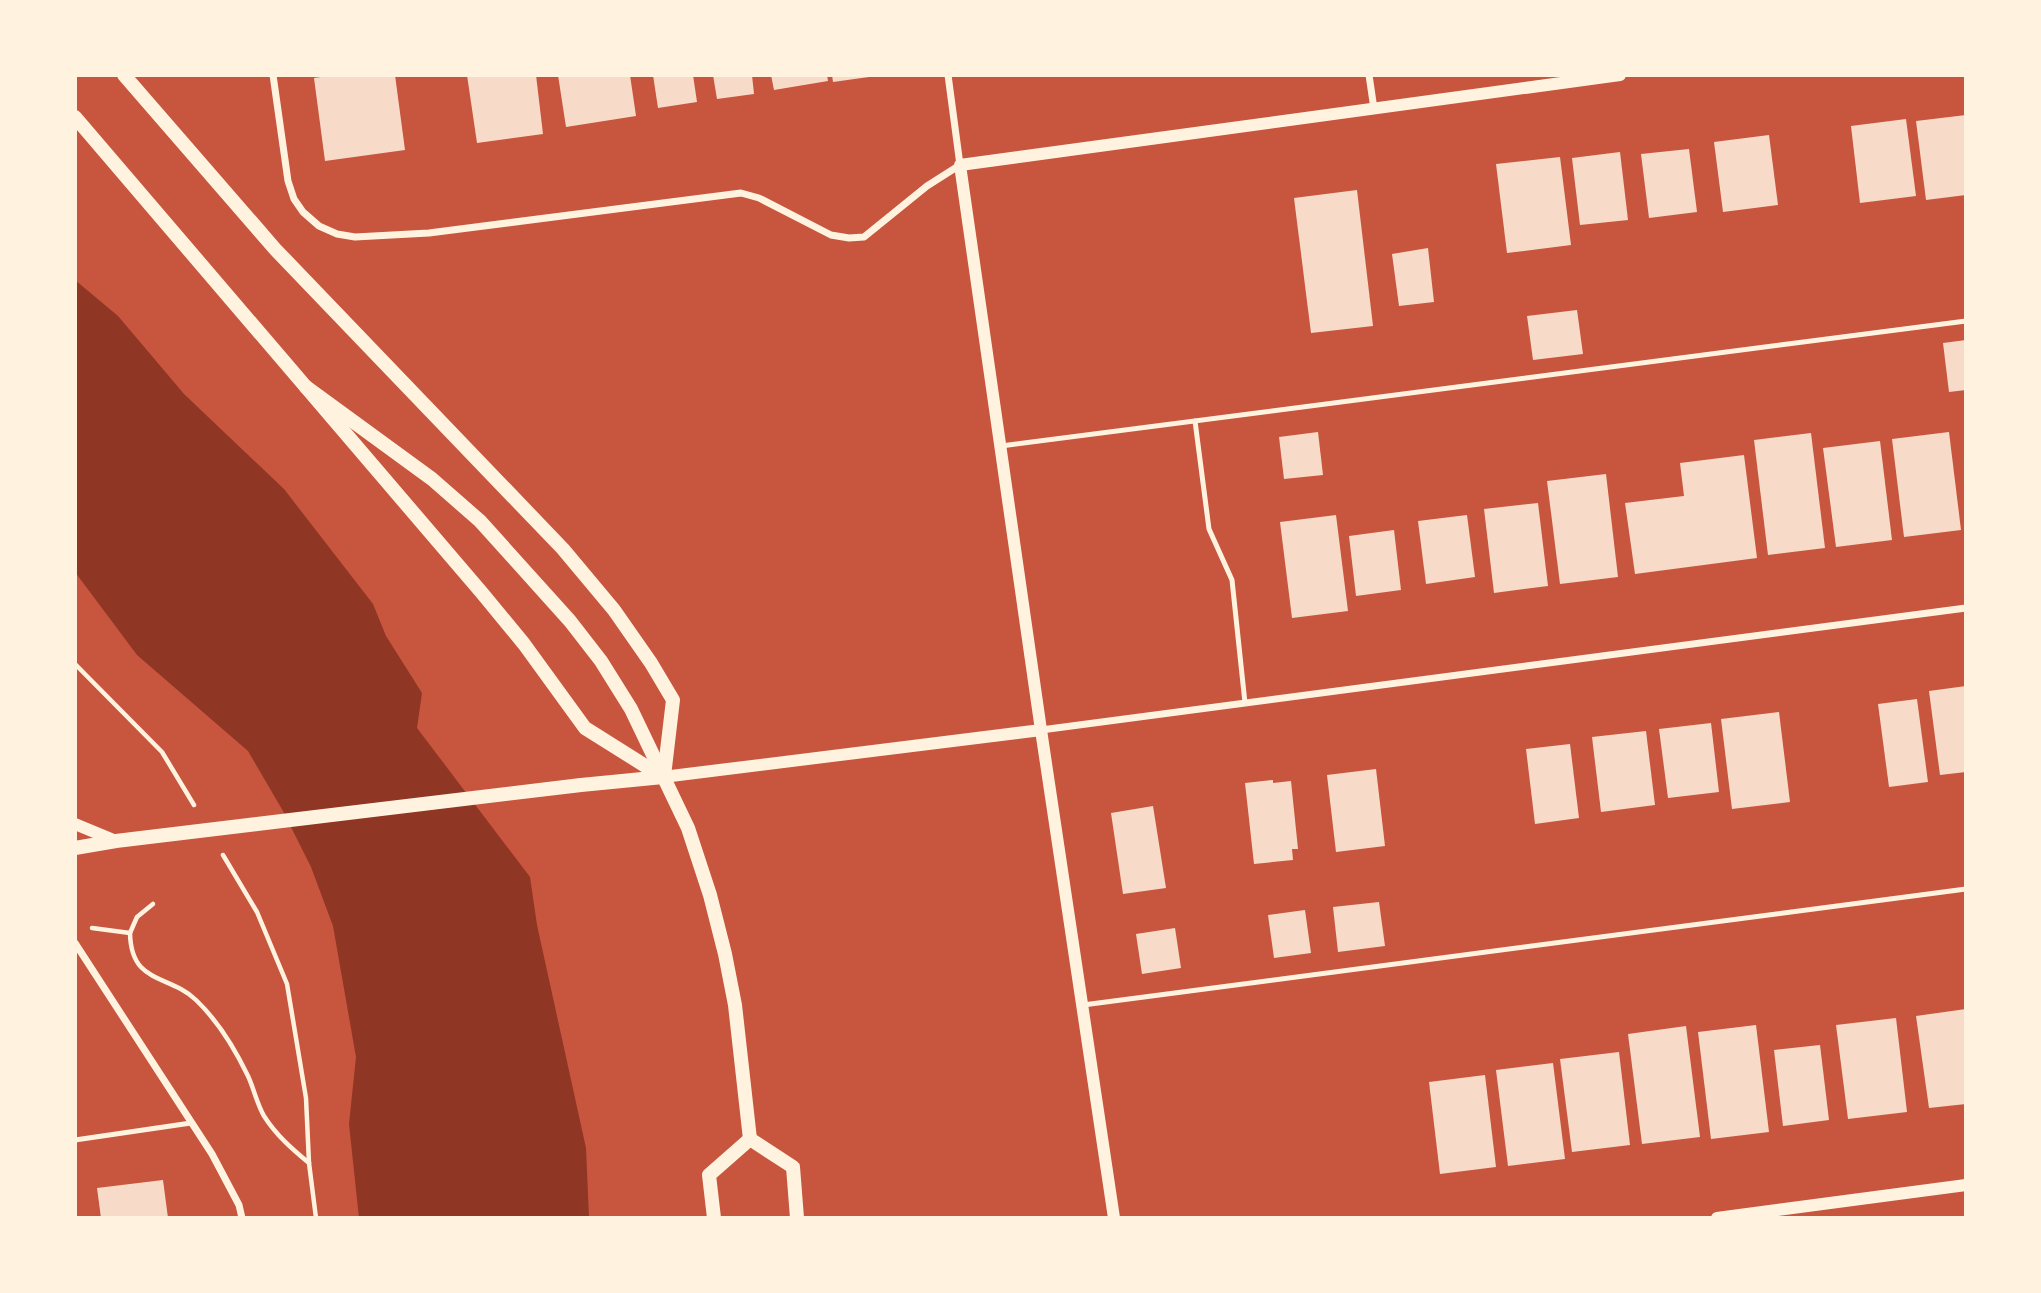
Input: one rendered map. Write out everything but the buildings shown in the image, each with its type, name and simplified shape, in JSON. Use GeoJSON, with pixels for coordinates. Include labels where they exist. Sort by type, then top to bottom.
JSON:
{"type":"FeatureCollection","features":[{"type":"Feature","properties":{"kind":"main road"},"geometry":{"type":"LineString","coordinates":[[124,75],[275,249],[563,549],[614,610],[673,700],[663,777]]}},
{"type":"Feature","properties":{"kind":"main road"},"geometry":{"type":"LineString","coordinates":[[75,117],[516,633],[585,728],[663,777]]}},
{"type":"Feature","properties":{"kind":"main road"},"geometry":{"type":"LineString","coordinates":[[306,387],[432,479],[480,521],[552,599],[601,661],[625,699],[698,856],[725,954],[735,1006],[750,1139]]}},
{"type":"Feature","properties":{"kind":"main road"},"geometry":{"type":"LineString","coordinates":[[75,848],[663,777]]}},
{"type":"Feature","properties":{"kind":"main road"},"geometry":{"type":"LineString","coordinates":[[714,1218],[709,1175],[750,1139]]}},
{"type":"Feature","properties":{"kind":"main road"},"geometry":{"type":"LineString","coordinates":[[750,1139],[793,1167],[797,1218]]}},
{"type":"Feature","properties":{"kind":"street"},"geometry":{"type":"LineString","coordinates":[[273,75],[294,199],[309,217],[328,231],[355,237],[429,233],[741,193],[759,198],[831,235],[849,238],[864,237],[926,186],[960,165],[1619,75]]}},
{"type":"Feature","properties":{"kind":"street"},"geometry":{"type":"LineString","coordinates":[[948,75],[1041,730],[1114,1218]]}},
{"type":"Feature","properties":{"kind":"street"},"geometry":{"type":"LineString","coordinates":[[1369,75],[1374,108]]}},
{"type":"Feature","properties":{"kind":"street"},"geometry":{"type":"LineString","coordinates":[[663,777],[1966,608]]}},
{"type":"Feature","properties":{"kind":"street"},"geometry":{"type":"LineString","coordinates":[[75,824],[116,841]]}},
{"type":"Feature","properties":{"kind":"street"},"geometry":{"type":"LineString","coordinates":[[75,943],[227,1181],[239,1205],[242,1218]]}},
{"type":"Feature","properties":{"kind":"street"},"geometry":{"type":"LineString","coordinates":[[1717,1218],[1966,1185]]}},
{"type":"Feature","properties":{"kind":"lane"},"geometry":{"type":"LineString","coordinates":[[1001,446],[1966,321]]}},
{"type":"Feature","properties":{"kind":"lane"},"geometry":{"type":"LineString","coordinates":[[1195,421],[1209,530],[1232,580],[1245,703]]}},
{"type":"Feature","properties":{"kind":"lane"},"geometry":{"type":"LineString","coordinates":[[1083,1005],[1966,889]]}},
{"type":"Feature","properties":{"kind":"lane"},"geometry":{"type":"LineString","coordinates":[[75,1140],[191,1123]]}},
{"type":"Feature","properties":{"kind":"path"},"geometry":{"type":"LineString","coordinates":[[75,664],[162,751],[196,809]]}},
{"type":"Feature","properties":{"kind":"path"},"geometry":{"type":"LineString","coordinates":[[216,843],[257,912],[287,984],[306,1098],[309,1163],[316,1218]]}},
{"type":"Feature","properties":{"kind":"path"},"geometry":{"type":"LineString","coordinates":[[153,904],[137,917],[130,933],[130,952],[146,972],[195,999],[224,1034],[247,1075],[264,1115],[285,1142],[309,1163]]}},
{"type":"Feature","properties":{"kind":"path"},"geometry":{"type":"LineString","coordinates":[[89,928],[130,933]]}},
{"type":"Feature","properties":{"kind":"shaded area"},"geometry":{"type":"Polygon","coordinates":[[[75,280],[118,316],[184,394],[284,489],[373,604],[386,636],[422,693],[417,728],[530,877],[537,925],[586,1148],[589,1218],[359,1218],[349,1124],[356,1057],[333,926],[311,867],[283,811],[248,751],[137,655],[75,572],[75,280]]]}}]}
